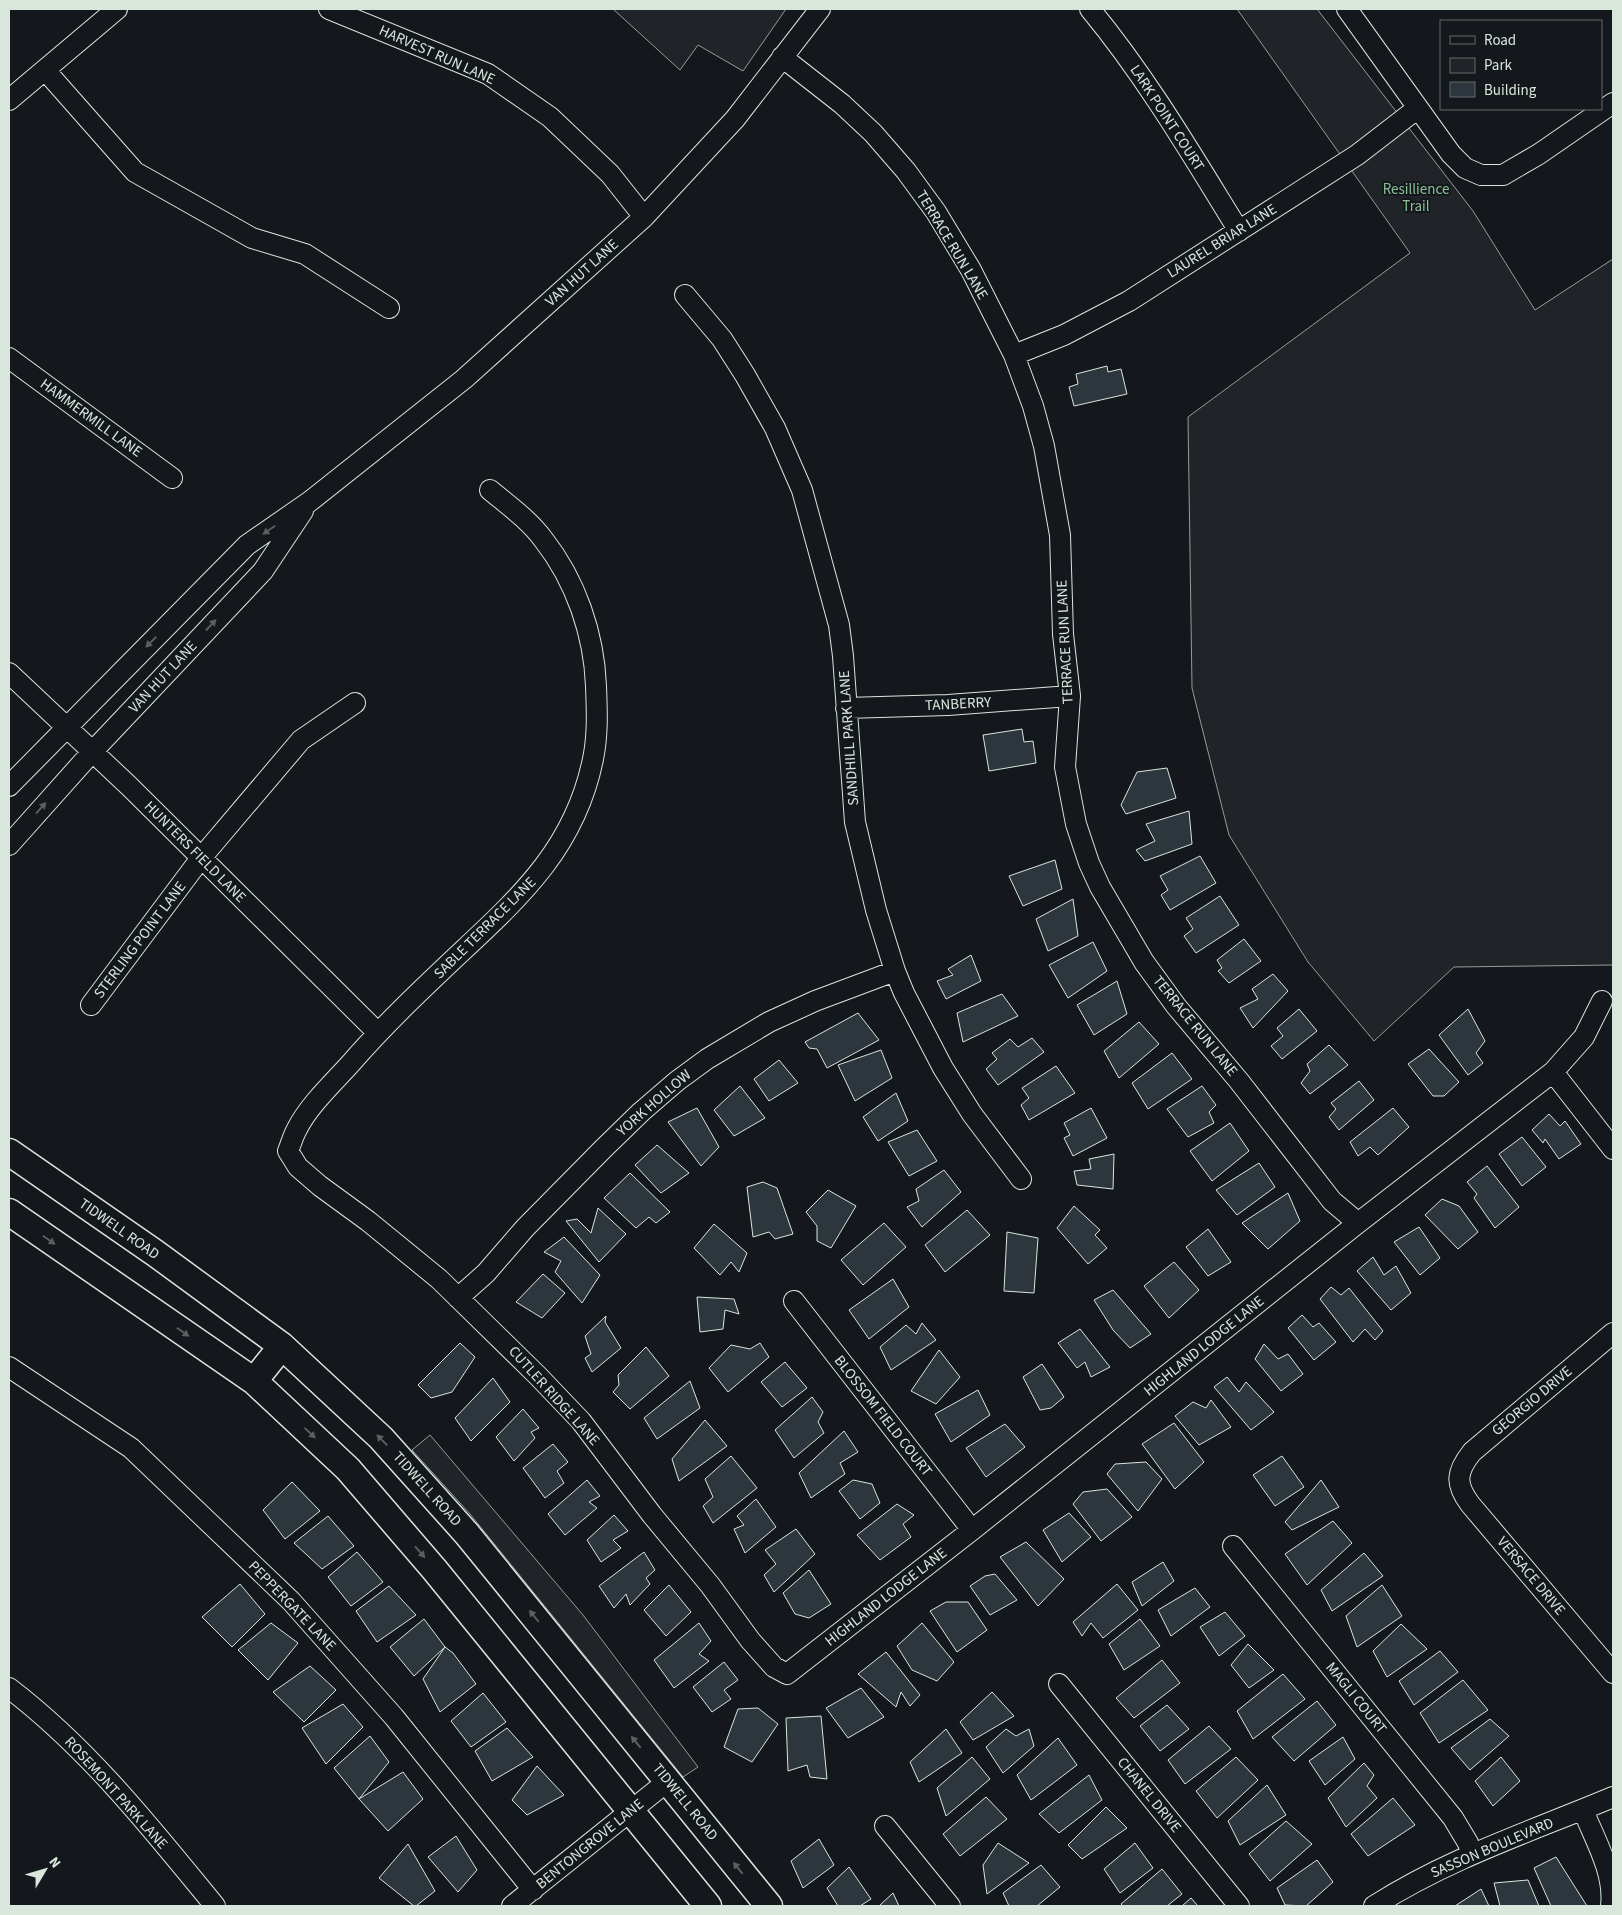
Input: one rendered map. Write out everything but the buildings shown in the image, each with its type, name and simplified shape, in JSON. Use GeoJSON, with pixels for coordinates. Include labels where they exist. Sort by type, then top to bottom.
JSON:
{"type":"FeatureCollection","features":[{"type":"Feature","properties":{"kind":"main road","name":"TIDWELL ROAD"},"geometry":{"type":"LineString","coordinates":[[9,1152],[155,1253],[282,1346],[381,1438],[467,1534],[769,1906]]}},
{"type":"Feature","properties":{"kind":"main road"},"geometry":{"type":"LineString","coordinates":[[9,1212],[254,1381],[348,1469],[434,1569],[708,1906]]}},
{"type":"Feature","properties":{"kind":"main road"},"geometry":{"type":"LineString","coordinates":[[254,1381],[282,1346]]}},
{"type":"Feature","properties":{"kind":"street"},"geometry":{"type":"LineString","coordinates":[[9,100],[117,9]]}},
{"type":"Feature","properties":{"kind":"street","name":"HARVEST RUN LANE"},"geometry":{"type":"LineString","coordinates":[[329,9],[488,74],[550,117],[610,174],[644,217]]}},
{"type":"Feature","properties":{"kind":"street","name":"VAN HUT LANE"},"geometry":{"type":"LineString","coordinates":[[9,786],[247,545],[309,502],[464,378],[644,217],[735,119],[820,9]]}},
{"type":"Feature","properties":{"kind":"street","name":"LARK POINT COURT"},"geometry":{"type":"LineString","coordinates":[[1090,9],[1140,75],[1239,231]]}},
{"type":"Feature","properties":{"kind":"street"},"geometry":{"type":"LineString","coordinates":[[1347,9],[1451,154],[1465,168],[1481,175],[1503,175],[1539,154],[1613,103]]}},
{"type":"Feature","properties":{"kind":"street","name":"TERRACE RUN LANE"},"geometry":{"type":"LineString","coordinates":[[782,57],[842,104],[867,127],[906,171],[936,212],[971,270],[1014,355],[1033,406],[1042,438],[1060,536],[1063,634],[1070,696],[1064,767],[1072,810],[1089,863],[1112,909],[1144,962],[1176,1006],[1240,1081],[1332,1202],[1358,1223]]}},
{"type":"Feature","properties":{"kind":"street"},"geometry":{"type":"LineString","coordinates":[[45,70],[135,172],[252,238],[305,254],[389,308]]}},
{"type":"Feature","properties":{"kind":"street","name":"LAUREL BRIAR LANE"},"geometry":{"type":"LineString","coordinates":[[1014,355],[1064,335],[1104,315],[1357,155],[1418,108]]}},
{"type":"Feature","properties":{"kind":"street","name":"SANDHILL PARK LANE"},"geometry":{"type":"LineString","coordinates":[[685,295],[722,339],[745,376],[778,435],[802,490],[839,625],[855,822],[876,910],[895,971],[907,1000],[943,1068],[972,1114],[1021,1179]]}},
{"type":"Feature","properties":{"kind":"street","name":"HAMMERMILL LANE"},"geometry":{"type":"LineString","coordinates":[[9,358],[172,478]]}},
{"type":"Feature","properties":{"kind":"street","name":"SABLE TERRACE LANE"},"geometry":{"type":"LineString","coordinates":[[288,1152],[297,1128],[310,1110],[378,1034],[508,908],[538,875],[551,858],[573,821],[588,780],[594,758],[597,715],[596,670],[592,647],[578,602],[560,564],[543,538],[530,524],[490,490]]}},
{"type":"Feature","properties":{"kind":"street","name":"VAN HUT LANE"},"geometry":{"type":"LineString","coordinates":[[9,845],[92,752],[263,571],[309,502]]}},
{"type":"Feature","properties":{"kind":"street","name":"HUNTERS FIELD LANE"},"geometry":{"type":"LineString","coordinates":[[9,673],[201,858],[378,1034]]}},
{"type":"Feature","properties":{"kind":"street","name":"TANBERRY"},"geometry":{"type":"LineString","coordinates":[[846,708],[948,705],[1070,696]]}},
{"type":"Feature","properties":{"kind":"street","name":"STERLING POINT LANE"},"geometry":{"type":"LineString","coordinates":[[91,1005],[201,858],[301,740],[354,703]]}},
{"type":"Feature","properties":{"kind":"street","name":"YORK HOLLOW"},"geometry":{"type":"LineString","coordinates":[[458,1298],[486,1273],[532,1222],[612,1140],[677,1081],[713,1056],[769,1022],[815,1001],[895,971]]}},
{"type":"Feature","properties":{"kind":"street","name":"HIGHLAND LODGE LANE"},"geometry":{"type":"LineString","coordinates":[[787,1674],[972,1530],[1358,1223],[1553,1072],[1584,1036],[1602,1001]]}},
{"type":"Feature","properties":{"kind":"street"},"geometry":{"type":"LineString","coordinates":[[1553,1072],[1613,1149]]}},
{"type":"Feature","properties":{"kind":"street","name":"CUTLER RIDGE LANE"},"geometry":{"type":"LineString","coordinates":[[288,1152],[298,1167],[320,1186],[392,1240],[458,1298],[505,1343],[581,1422],[652,1515],[710,1585],[750,1640],[774,1667],[787,1674]]}},
{"type":"Feature","properties":{"kind":"street","name":"BLOSSOM FIELD COURT"},"geometry":{"type":"LineString","coordinates":[[794,1301],[972,1530]]}},
{"type":"Feature","properties":{"kind":"street","name":"GEORGIO DRIVE"},"geometry":{"type":"LineString","coordinates":[[1460,1475],[1465,1460],[1472,1452],[1613,1333]]}},
{"type":"Feature","properties":{"kind":"street","name":"PEPPERGATE LANE"},"geometry":{"type":"LineString","coordinates":[[11,1375],[131,1448],[291,1601],[394,1716],[533,1890]]}},
{"type":"Feature","properties":{"kind":"street","name":"VERSACE DRIVE"},"geometry":{"type":"LineString","coordinates":[[1460,1475],[1459,1485],[1470,1504],[1613,1673]]}},
{"type":"Feature","properties":{"kind":"street","name":"MAGLI COURT"},"geometry":{"type":"LineString","coordinates":[[1233,1546],[1453,1818],[1468,1843],[1471,1854]]}},
{"type":"Feature","properties":{"kind":"street","name":"CHANEL DRIVE"},"geometry":{"type":"LineString","coordinates":[[1059,1684],[1239,1906]]}},
{"type":"Feature","properties":{"kind":"street","name":"ROSEMONT PARK LANE"},"geometry":{"type":"LineString","coordinates":[[9,1688],[43,1715],[85,1756],[146,1822],[214,1906]]}},
{"type":"Feature","properties":{"kind":"street","name":"BENTONGROVE LANE"},"geometry":{"type":"LineString","coordinates":[[512,1906],[668,1781]]}},
{"type":"Feature","properties":{"kind":"street","name":"SASSON BOULEVARD"},"geometry":{"type":"LineString","coordinates":[[1374,1906],[1471,1854],[1583,1810],[1613,1796]]}},
{"type":"Feature","properties":{"kind":"street"},"geometry":{"type":"LineString","coordinates":[[1583,1810],[1608,1872],[1612,1896],[1611,1906]]}},
{"type":"Feature","properties":{"kind":"street"},"geometry":{"type":"LineString","coordinates":[[885,1826],[950,1906]]}},
{"type":"Feature","properties":{"kind":"green space"},"geometry":{"type":"Polygon","coordinates":[[[613,9],[786,9],[743,71],[698,45],[680,70],[613,9]]]}},
{"type":"Feature","properties":{"kind":"green space","name":"Resillience Trail"},"geometry":{"type":"Polygon","coordinates":[[[1237,9],[1317,9],[1473,211],[1535,310],[1613,259],[1613,965],[1454,967],[1374,1041],[1308,962],[1229,835],[1192,688],[1188,417],[1410,253],[1237,9]]]}},
{"type":"Feature","properties":{"kind":"green space"},"geometry":{"type":"Polygon","coordinates":[[[430,1435],[583,1615],[698,1767],[683,1777],[470,1514],[412,1450],[430,1435]]]}}]}
